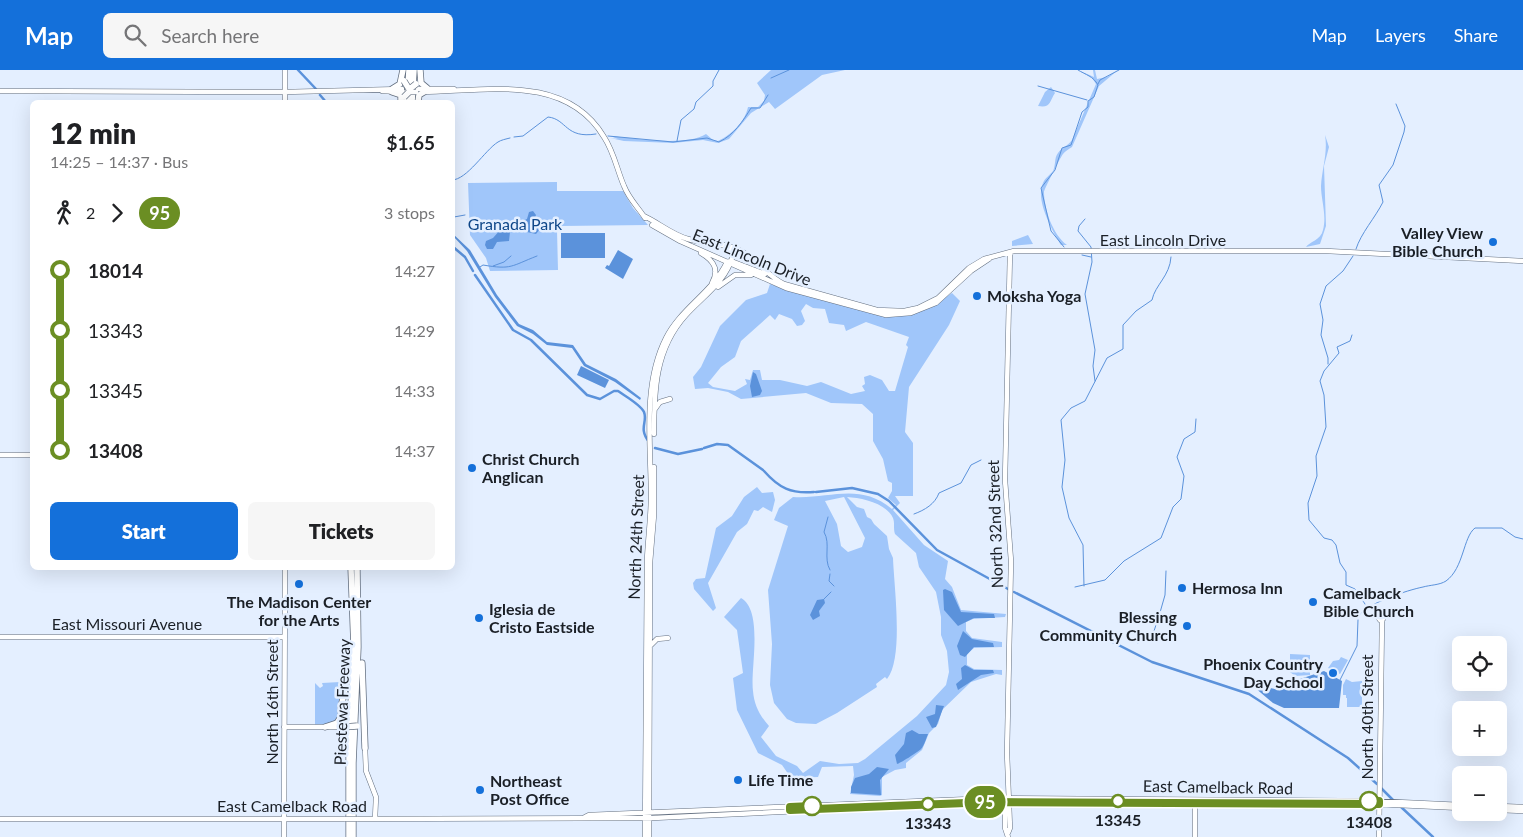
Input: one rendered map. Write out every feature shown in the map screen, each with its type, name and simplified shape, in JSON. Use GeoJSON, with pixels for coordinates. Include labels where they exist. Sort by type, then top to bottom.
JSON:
{"type":"FeatureCollection","features":[{"type":"Feature","properties":{"kind":"highway"},"geometry":{"type":"LineString","coordinates":[[403,70],[404,79],[410,94]]}},
{"type":"Feature","properties":{"kind":"highway"},"geometry":{"type":"LineString","coordinates":[[409,70],[410,94]]}},
{"type":"Feature","properties":{"kind":"highway"},"geometry":{"type":"LineString","coordinates":[[410,94],[414,70]]}},
{"type":"Feature","properties":{"kind":"highway"},"geometry":{"type":"LineString","coordinates":[[404,79],[392,90],[400,95],[410,94],[418,96],[425,90],[421,83],[420,70]]}},
{"type":"Feature","properties":{"kind":"highway"},"geometry":{"type":"LineString","coordinates":[[410,94],[420,77]]}},
{"type":"Feature","properties":{"kind":"highway","name":"Piestewa Freeway"},"geometry":{"type":"LineString","coordinates":[[349,837],[349,736],[354,657],[352,601],[354,570]]}},
{"type":"Feature","properties":{"kind":"highway","name":"Piestewa Freeway"},"geometry":{"type":"LineString","coordinates":[[353,837],[353,763],[358,626],[354,570]]}},
{"type":"Feature","properties":{"kind":"highway"},"geometry":{"type":"LineString","coordinates":[[352,601],[350,667],[341,717],[343,726],[360,725]]}},
{"type":"Feature","properties":{"kind":"highway"},"geometry":{"type":"LineString","coordinates":[[358,626],[360,725],[365,748]]}},
{"type":"Feature","properties":{"kind":"highway"},"geometry":{"type":"LineString","coordinates":[[325,727],[337,723],[341,717]]}},
{"type":"Feature","properties":{"kind":"main road"},"geometry":{"type":"LineString","coordinates":[[285,70],[285,100]]}},
{"type":"Feature","properties":{"kind":"main road","name":"East Lincoln Drive"},"geometry":{"type":"LineString","coordinates":[[0,92],[322,92],[392,90],[410,94],[425,90],[511,90],[534,91],[555,96],[573,105],[588,116],[608,143],[627,193],[644,216],[658,229],[682,242],[773,281],[820,298],[900,315],[928,307],[940,300],[971,270],[997,255],[1010,252],[1355,252],[1523,260]]}},
{"type":"Feature","properties":{"kind":"main road","name":"East Lincoln Drive"},"geometry":{"type":"LineString","coordinates":[[644,216],[672,233],[706,242],[724,244],[741,250],[773,281],[851,305]]}},
{"type":"Feature","properties":{"kind":"main road"},"geometry":{"type":"LineString","coordinates":[[682,242],[709,258],[715,266],[714,279],[703,293]]}},
{"type":"Feature","properties":{"kind":"main road"},"geometry":{"type":"LineString","coordinates":[[706,242],[729,248],[733,254],[730,262]]}},
{"type":"Feature","properties":{"kind":"main road","name":"North 32nd Street"},"geometry":{"type":"LineString","coordinates":[[1008,835],[1005,828],[1008,799],[1010,548],[1005,485],[1010,252]]}},
{"type":"Feature","properties":{"kind":"main road"},"geometry":{"type":"LineString","coordinates":[[997,255],[1007,258],[1010,270]]}},
{"type":"Feature","properties":{"kind":"main road","name":"East Lincoln Drive"},"geometry":{"type":"LineString","coordinates":[[865,308],[904,311],[925,305],[942,295],[970,268],[984,259],[989,259]]}},
{"type":"Feature","properties":{"kind":"main road","name":"North 24th Street"},"geometry":{"type":"LineString","coordinates":[[649,837],[645,772],[651,515],[651,391],[654,371],[663,345],[678,322],[717,280],[730,262]]}},
{"type":"Feature","properties":{"kind":"main road","name":"North 24th Street"},"geometry":{"type":"LineString","coordinates":[[652,445],[657,375],[670,338],[678,322],[719,282],[730,262]]}},
{"type":"Feature","properties":{"kind":"main road"},"geometry":{"type":"LineString","coordinates":[[701,300],[738,274],[748,274],[773,281]]}},
{"type":"Feature","properties":{"kind":"main road"},"geometry":{"type":"LineString","coordinates":[[654,410],[660,402],[670,399]]}},
{"type":"Feature","properties":{"kind":"main road"},"geometry":{"type":"LineString","coordinates":[[0,455],[30,455]]}},
{"type":"Feature","properties":{"kind":"main road","name":"North 16th Street"},"geometry":{"type":"LineString","coordinates":[[284,570],[284,837]]}},
{"type":"Feature","properties":{"kind":"main road","name":"North 24th Street"},"geometry":{"type":"LineString","coordinates":[[645,837],[649,781],[650,647],[648,587]]}},
{"type":"Feature","properties":{"kind":"main road","name":"North 40th Street"},"geometry":{"type":"LineString","coordinates":[[1379,837],[1381,620]]}},
{"type":"Feature","properties":{"kind":"main road","name":"East Missouri Avenue"},"geometry":{"type":"LineString","coordinates":[[0,637],[284,637]]}},
{"type":"Feature","properties":{"kind":"main road"},"geometry":{"type":"LineString","coordinates":[[650,647],[656,639],[668,638]]}},
{"type":"Feature","properties":{"kind":"main road"},"geometry":{"type":"LineString","coordinates":[[360,725],[362,732],[363,772],[373,795],[376,818]]}},
{"type":"Feature","properties":{"kind":"main road"},"geometry":{"type":"LineString","coordinates":[[284,727],[343,726]]}},
{"type":"Feature","properties":{"kind":"main road"},"geometry":{"type":"LineString","coordinates":[[649,743],[645,772],[649,781]]}},
{"type":"Feature","properties":{"kind":"main road"},"geometry":{"type":"LineString","coordinates":[[365,748],[366,771],[376,797],[376,818]]}},
{"type":"Feature","properties":{"kind":"main road","name":"North 32nd Street"},"geometry":{"type":"LineString","coordinates":[[1008,799],[1010,813],[1008,835]]}},
{"type":"Feature","properties":{"kind":"main road","name":"East Camelback Road"},"geometry":{"type":"LineString","coordinates":[[1008,799],[1020,802],[1027,800]]}},
{"type":"Feature","properties":{"kind":"main road","name":"East Camelback Road"},"geometry":{"type":"LineString","coordinates":[[647,816],[688,812],[704,813],[1008,799],[1379,802],[1452,806]]}},
{"type":"Feature","properties":{"kind":"main road"},"geometry":{"type":"LineString","coordinates":[[1195,800],[1195,837]]}},
{"type":"Feature","properties":{"kind":"main road"},"geometry":{"type":"LineString","coordinates":[[1010,813],[1013,805],[1020,802]]}},
{"type":"Feature","properties":{"kind":"main road","name":"East Camelback Road"},"geometry":{"type":"LineString","coordinates":[[1395,803],[1402,805],[1452,807]]}},
{"type":"Feature","properties":{"kind":"main road"},"geometry":{"type":"LineString","coordinates":[[1507,808],[1523,808]]}},
{"type":"Feature","properties":{"kind":"main road"},"geometry":{"type":"LineString","coordinates":[[1507,809],[1523,811]]}},
{"type":"Feature","properties":{"kind":"main road"},"geometry":{"type":"LineString","coordinates":[[679,817],[688,812]]}},
{"type":"Feature","properties":{"kind":"main road","name":"East Camelback Road"},"geometry":{"type":"LineString","coordinates":[[0,819],[357,819],[585,817],[588,815],[679,817],[698,813]]}},
{"type":"Feature","properties":{"kind":"green space"},"geometry":{"type":"Polygon","coordinates":[[[771,70],[845,70],[822,75],[775,109],[769,102],[751,113],[729,139],[718,143],[703,140],[673,143],[624,141],[610,138],[618,139],[610,136],[673,141],[697,138],[706,134],[713,140],[718,141],[737,127],[744,118],[748,107],[758,107],[764,101],[765,95],[757,83],[771,70]]]}},
{"type":"Feature","properties":{"kind":"green space"},"geometry":{"type":"Polygon","coordinates":[[[1078,70],[1094,77],[1093,70],[1095,70],[1097,79],[1107,77],[1118,70],[1099,86],[1072,147],[1063,154],[1044,192],[1050,221],[1062,241],[1067,245],[1061,245],[1046,215],[1041,198],[1041,190],[1044,181],[1053,171],[1057,155],[1072,140],[1096,84],[1092,78],[1078,70]]]}},
{"type":"Feature","properties":{"kind":"green space"},"geometry":{"type":"Polygon","coordinates":[[[1051,87],[1055,93],[1049,104],[1038,106],[1045,92],[1051,87]]]}},
{"type":"Feature","properties":{"kind":"green space"},"geometry":{"type":"Polygon","coordinates":[[[1325,135],[1329,147],[1324,166],[1326,226],[1320,244],[1306,247],[1320,236],[1324,224],[1321,186],[1325,135]]]}},
{"type":"Feature","properties":{"kind":"green space","name":"Granada Park"},"geometry":{"type":"Polygon","coordinates":[[[557,182],[557,191],[623,191],[633,208],[648,225],[561,226],[557,230],[558,270],[490,271],[486,258],[470,235],[468,183],[557,182]]]}},
{"type":"Feature","properties":{"kind":"green space"},"geometry":{"type":"Polygon","coordinates":[[[1028,235],[1033,244],[1012,246],[1012,241],[1028,235]]]}},
{"type":"Feature","properties":{"kind":"green space"},"geometry":{"type":"Polygon","coordinates":[[[770,284],[885,316],[913,313],[936,303],[952,293],[960,301],[949,325],[909,387],[905,432],[913,443],[913,496],[895,496],[900,503],[893,510],[924,545],[948,561],[945,579],[952,587],[961,610],[1006,614],[1005,617],[973,619],[966,622],[966,631],[972,638],[1002,642],[1002,647],[974,648],[967,654],[967,665],[974,669],[1002,670],[1002,675],[996,674],[971,682],[942,710],[938,724],[929,733],[922,750],[906,763],[906,768],[895,770],[882,777],[882,795],[880,796],[850,794],[854,775],[853,766],[822,767],[818,777],[791,778],[782,765],[758,753],[737,710],[733,678],[743,673],[737,630],[724,617],[741,598],[748,605],[754,628],[753,691],[756,706],[769,726],[761,737],[776,756],[797,766],[803,773],[820,761],[839,764],[858,763],[865,759],[917,716],[946,685],[949,672],[947,651],[941,635],[941,617],[936,592],[919,567],[916,553],[895,534],[894,522],[890,513],[879,505],[866,500],[847,497],[857,507],[864,509],[867,517],[887,536],[893,558],[897,639],[892,669],[887,679],[885,677],[876,684],[877,687],[816,724],[796,723],[787,719],[774,703],[770,685],[772,644],[768,590],[788,526],[774,520],[779,508],[793,497],[844,494],[868,496],[892,509],[896,505],[888,498],[892,491],[892,483],[888,481],[883,459],[873,441],[873,414],[862,404],[831,403],[806,393],[741,399],[728,392],[708,388],[695,389],[693,377],[701,367],[720,326],[746,300],[767,293],[770,284]],[[806,304],[801,311],[805,321],[802,325],[797,326],[792,319],[779,314],[775,320],[770,315],[741,341],[735,357],[721,367],[708,383],[713,387],[735,391],[747,384],[745,379],[750,380],[753,370],[760,370],[762,380],[780,380],[807,386],[821,382],[851,394],[865,391],[862,386],[865,384],[864,377],[870,375],[882,380],[889,391],[895,391],[908,347],[906,345],[909,337],[866,322],[846,331],[844,325],[829,323],[825,309],[813,308],[806,304]],[[844,497],[825,501],[837,524],[841,546],[848,552],[862,547],[865,538],[844,497]]]}},
{"type":"Feature","properties":{"kind":"green space"},"geometry":{"type":"Polygon","coordinates":[[[757,487],[762,493],[773,492],[775,500],[772,512],[763,507],[758,511],[754,510],[747,524],[737,532],[708,583],[716,608],[713,611],[694,589],[693,583],[696,579],[705,578],[716,528],[732,516],[744,497],[757,487]]]}},
{"type":"Feature","properties":{"kind":"green space"},"geometry":{"type":"Polygon","coordinates":[[[1290,654],[1310,655],[1310,675],[1295,676],[1290,672],[1290,654]]]}},
{"type":"Feature","properties":{"kind":"green space"},"geometry":{"type":"Polygon","coordinates":[[[1341,657],[1348,660],[1340,674],[1328,668],[1333,661],[1339,660],[1341,657]]]}},
{"type":"Feature","properties":{"kind":"green space"},"geometry":{"type":"Polygon","coordinates":[[[1346,679],[1352,682],[1362,681],[1362,707],[1347,707],[1346,695],[1343,695],[1343,685],[1346,679]]]}},
{"type":"Feature","properties":{"kind":"green space"},"geometry":{"type":"Polygon","coordinates":[[[340,682],[338,721],[333,724],[315,725],[315,683],[320,688],[323,686],[322,683],[340,682]]]}},
{"type":"Feature","properties":{"kind":"shaded area"},"geometry":{"type":"Polygon","coordinates":[[[533,211],[536,215],[533,224],[540,229],[536,234],[527,232],[520,226],[521,222],[527,219],[529,212],[533,211]]]}},
{"type":"Feature","properties":{"kind":"shaded area"},"geometry":{"type":"Polygon","coordinates":[[[501,229],[510,232],[509,241],[497,242],[493,249],[487,249],[486,241],[493,238],[501,229]]]}},
{"type":"Feature","properties":{"kind":"shaded area"},"geometry":{"type":"Polygon","coordinates":[[[561,233],[605,233],[605,258],[561,258],[561,233]]]}},
{"type":"Feature","properties":{"kind":"shaded area"},"geometry":{"type":"Polygon","coordinates":[[[455,236],[470,250],[497,295],[519,324],[533,330],[547,342],[573,345],[586,364],[616,379],[641,398],[640,400],[615,382],[584,366],[572,348],[547,345],[533,334],[517,326],[495,297],[467,251],[455,236]]]}},
{"type":"Feature","properties":{"kind":"shaded area"},"geometry":{"type":"Polygon","coordinates":[[[618,250],[633,259],[623,279],[605,268],[607,265],[609,266],[618,250]]]}},
{"type":"Feature","properties":{"kind":"shaded area"},"geometry":{"type":"Polygon","coordinates":[[[581,366],[609,380],[605,388],[577,375],[581,366]]]}},
{"type":"Feature","properties":{"kind":"shaded area"},"geometry":{"type":"Polygon","coordinates":[[[753,372],[756,374],[762,391],[760,395],[752,397],[750,386],[753,372]]]}},
{"type":"Feature","properties":{"kind":"shaded area"},"geometry":{"type":"Polygon","coordinates":[[[943,590],[952,592],[961,612],[994,614],[995,618],[974,618],[958,626],[944,610],[943,590]]]}},
{"type":"Feature","properties":{"kind":"shaded area"},"geometry":{"type":"Polygon","coordinates":[[[824,599],[825,603],[819,611],[820,616],[813,620],[810,615],[817,600],[824,599]]]}},
{"type":"Feature","properties":{"kind":"shaded area"},"geometry":{"type":"Polygon","coordinates":[[[963,631],[972,639],[993,643],[994,647],[974,647],[965,657],[960,655],[957,646],[963,631]]]}},
{"type":"Feature","properties":{"kind":"shaded area"},"geometry":{"type":"Polygon","coordinates":[[[965,665],[974,670],[993,670],[994,673],[981,675],[958,690],[956,684],[962,679],[961,668],[965,665]]]}},
{"type":"Feature","properties":{"kind":"shaded area"},"geometry":{"type":"Polygon","coordinates":[[[1324,671],[1342,681],[1339,708],[1284,708],[1273,703],[1254,687],[1255,685],[1281,690],[1300,679],[1324,671]]]}},
{"type":"Feature","properties":{"kind":"shaded area"},"geometry":{"type":"Polygon","coordinates":[[[936,705],[944,706],[936,727],[932,728],[926,717],[935,714],[936,705]]]}},
{"type":"Feature","properties":{"kind":"shaded area"},"geometry":{"type":"Polygon","coordinates":[[[912,730],[919,734],[928,734],[924,744],[919,751],[897,764],[895,755],[904,744],[906,733],[912,730]]]}},
{"type":"Feature","properties":{"kind":"shaded area"},"geometry":{"type":"Polygon","coordinates":[[[877,767],[889,769],[880,780],[881,795],[851,793],[851,787],[855,778],[869,774],[877,767]]]}},
{"type":"Feature","properties":{"kind":"waterway"},"geometry":{"type":"LineString","coordinates":[[298,70],[316,89]]}},
{"type":"Feature","properties":{"kind":"waterway"},"geometry":{"type":"LineString","coordinates":[[677,141],[681,120],[694,109],[696,102],[713,86],[713,81],[719,70]]}},
{"type":"Feature","properties":{"kind":"waterway"},"geometry":{"type":"LineString","coordinates":[[771,78],[789,70]]}},
{"type":"Feature","properties":{"kind":"waterway"},"geometry":{"type":"LineString","coordinates":[[1064,247],[1051,231],[1041,188],[1055,170],[1062,148],[1071,145],[1082,112],[1088,107],[1088,101],[1094,97],[1098,85],[1092,78],[1078,70]]}},
{"type":"Feature","properties":{"kind":"waterway"},"geometry":{"type":"LineString","coordinates":[[1098,84],[1100,80],[1119,70]]}},
{"type":"Feature","properties":{"kind":"waterway"},"geometry":{"type":"LineString","coordinates":[[1038,86],[1087,100]]}},
{"type":"Feature","properties":{"kind":"waterway"},"geometry":{"type":"LineString","coordinates":[[320,95],[324,100]]}},
{"type":"Feature","properties":{"kind":"waterway"},"geometry":{"type":"LineString","coordinates":[[608,136],[673,142],[707,138],[719,142],[734,132],[751,108],[760,108],[768,95]]}},
{"type":"Feature","properties":{"kind":"waterway"},"geometry":{"type":"LineString","coordinates":[[1356,249],[1361,237],[1383,202],[1379,185],[1393,165],[1404,132],[1405,126],[1396,104]]}},
{"type":"Feature","properties":{"kind":"waterway"},"geometry":{"type":"LineString","coordinates":[[514,137],[523,136],[548,117],[559,121],[578,134],[596,134]]}},
{"type":"Feature","properties":{"kind":"waterway"},"geometry":{"type":"LineString","coordinates":[[455,180],[470,170],[498,142],[510,138]]}},
{"type":"Feature","properties":{"kind":"waterway"},"geometry":{"type":"LineString","coordinates":[[455,217],[465,215]]}},
{"type":"Feature","properties":{"kind":"waterway"},"geometry":{"type":"LineString","coordinates":[[1085,219],[1079,226],[1078,231],[1091,247],[1092,262],[1085,294],[1095,350],[1093,366],[1095,381]]}},
{"type":"Feature","properties":{"kind":"waterway"},"geometry":{"type":"LineString","coordinates":[[509,230],[520,226]]}},
{"type":"Feature","properties":{"kind":"waterway"},"geometry":{"type":"LineString","coordinates":[[455,249],[465,257],[473,271]]}},
{"type":"Feature","properties":{"kind":"waterway"},"geometry":{"type":"LineString","coordinates":[[1082,255],[1091,257]]}},
{"type":"Feature","properties":{"kind":"waterway"},"geometry":{"type":"LineString","coordinates":[[493,266],[504,262],[511,256]]}},
{"type":"Feature","properties":{"kind":"waterway"},"geometry":{"type":"LineString","coordinates":[[480,267],[483,265],[506,267],[537,256]]}},
{"type":"Feature","properties":{"kind":"waterway"},"geometry":{"type":"LineString","coordinates":[[1328,364],[1321,335],[1323,320],[1320,304],[1326,286],[1343,271],[1353,256]]}},
{"type":"Feature","properties":{"kind":"waterway"},"geometry":{"type":"LineString","coordinates":[[1084,586],[1083,545],[1069,518],[1062,487],[1065,460],[1061,420],[1071,408],[1085,401],[1107,358],[1123,349],[1123,325],[1136,311],[1152,300],[1168,270],[1171,257]]}},
{"type":"Feature","properties":{"kind":"waterway"},"geometry":{"type":"LineString","coordinates":[[475,275],[513,330],[531,340],[587,395],[600,399],[614,391],[618,391],[639,406],[644,412],[644,433],[649,442]]}},
{"type":"Feature","properties":{"kind":"waterway"},"geometry":{"type":"LineString","coordinates":[[1352,335],[1350,341],[1337,347],[1339,353],[1324,371],[1320,381],[1324,395],[1326,427],[1316,456],[1317,476],[1308,503],[1309,520],[1324,538],[1332,540],[1336,545],[1340,563],[1346,572],[1346,585],[1355,589],[1367,607]]}},
{"type":"Feature","properties":{"kind":"waterway"},"geometry":{"type":"LineString","coordinates":[[1075,587],[1105,580],[1124,561],[1161,538],[1173,507],[1181,499],[1184,476],[1177,457],[1184,439],[1195,432],[1196,419]]}},
{"type":"Feature","properties":{"kind":"waterway"},"geometry":{"type":"LineString","coordinates":[[704,448],[717,444],[728,445],[763,470]]}},
{"type":"Feature","properties":{"kind":"waterway"},"geometry":{"type":"LineString","coordinates":[[655,448],[678,454],[702,449]]}},
{"type":"Feature","properties":{"kind":"waterway"},"geometry":{"type":"LineString","coordinates":[[914,514],[929,506],[939,493],[961,483],[971,465],[981,460]]}},
{"type":"Feature","properties":{"kind":"waterway"},"geometry":{"type":"LineString","coordinates":[[764,471],[775,482],[786,489],[799,492],[814,492]]}},
{"type":"Feature","properties":{"kind":"waterway"},"geometry":{"type":"LineString","coordinates":[[816,492],[852,488],[878,494],[889,501],[937,550],[1008,589]]}},
{"type":"Feature","properties":{"kind":"waterway"},"geometry":{"type":"LineString","coordinates":[[828,517],[824,532],[827,541],[827,561],[830,570]]}},
{"type":"Feature","properties":{"kind":"waterway"},"geometry":{"type":"LineString","coordinates":[[1358,617],[1369,607],[1387,598],[1446,581],[1456,569],[1468,538],[1475,528],[1502,528],[1515,537],[1523,539]]}},
{"type":"Feature","properties":{"kind":"waterway"},"geometry":{"type":"LineString","coordinates":[[1159,616],[1165,595],[1166,571]]}},
{"type":"Feature","properties":{"kind":"waterway"},"geometry":{"type":"LineString","coordinates":[[830,574],[829,581],[834,586]]}},
{"type":"Feature","properties":{"kind":"waterway"},"geometry":{"type":"LineString","coordinates":[[824,599],[831,592]]}},
{"type":"Feature","properties":{"kind":"waterway"},"geometry":{"type":"LineString","coordinates":[[1014,592],[1152,662],[1249,694],[1348,758],[1377,784]]}},
{"type":"Feature","properties":{"kind":"waterway"},"geometry":{"type":"LineString","coordinates":[[1138,643],[1154,631],[1158,619]]}},
{"type":"Feature","properties":{"kind":"waterway"},"geometry":{"type":"LineString","coordinates":[[1340,680],[1357,646],[1358,620]]}},
{"type":"Feature","properties":{"kind":"waterway"},"geometry":{"type":"LineString","coordinates":[[1381,788],[1393,800]]}},
{"type":"Feature","properties":{"kind":"waterway"},"geometry":{"type":"LineString","coordinates":[[1400,806],[1433,837]]}},
{"type":"Feature","properties":{"kind":"bus line","name":"95"},"geometry":{"type":"LineString","coordinates":[[812,806],[790,807],[790,810],[991,802],[1130,801],[1379,804],[1379,801],[1369,801]]}},
{"type":"Feature","properties":{"kind":"place","name":"Valley View Bible Church"},"geometry":{"type":"Point","coordinates":[1493,242]}},
{"type":"Feature","properties":{"kind":"place","name":"Moksha Yoga"},"geometry":{"type":"Point","coordinates":[977,296]}},
{"type":"Feature","properties":{"kind":"place","name":"Christ Church Anglican"},"geometry":{"type":"Point","coordinates":[472,468]}},
{"type":"Feature","properties":{"kind":"place","name":"The Madison Center for the Arts"},"geometry":{"type":"Point","coordinates":[299,584]}},
{"type":"Feature","properties":{"kind":"place","name":"Hermosa Inn"},"geometry":{"type":"Point","coordinates":[1182,588]}},
{"type":"Feature","properties":{"kind":"place","name":"Camelback Bible Church"},"geometry":{"type":"Point","coordinates":[1313,602]}},
{"type":"Feature","properties":{"kind":"place","name":"Iglesia de Cristo Eastside"},"geometry":{"type":"Point","coordinates":[479,618]}},
{"type":"Feature","properties":{"kind":"place","name":"Blessing Community Church"},"geometry":{"type":"Point","coordinates":[1187,626]}},
{"type":"Feature","properties":{"kind":"place","name":"Phoenix Country Day School"},"geometry":{"type":"Point","coordinates":[1333,673]}},
{"type":"Feature","properties":{"kind":"place","name":"Life Time"},"geometry":{"type":"Point","coordinates":[738,780]}},
{"type":"Feature","properties":{"kind":"place","name":"Northeast Post Office"},"geometry":{"type":"Point","coordinates":[480,790]}},
{"type":"Feature","properties":{"kind":"place","name":"13345"},"geometry":{"type":"Point","coordinates":[1118,801]}},
{"type":"Feature","properties":{"kind":"place","name":"13408"},"geometry":{"type":"Point","coordinates":[1369,801]}},
{"type":"Feature","properties":{"kind":"place","name":"13343"},"geometry":{"type":"Point","coordinates":[928,804]}}]}
